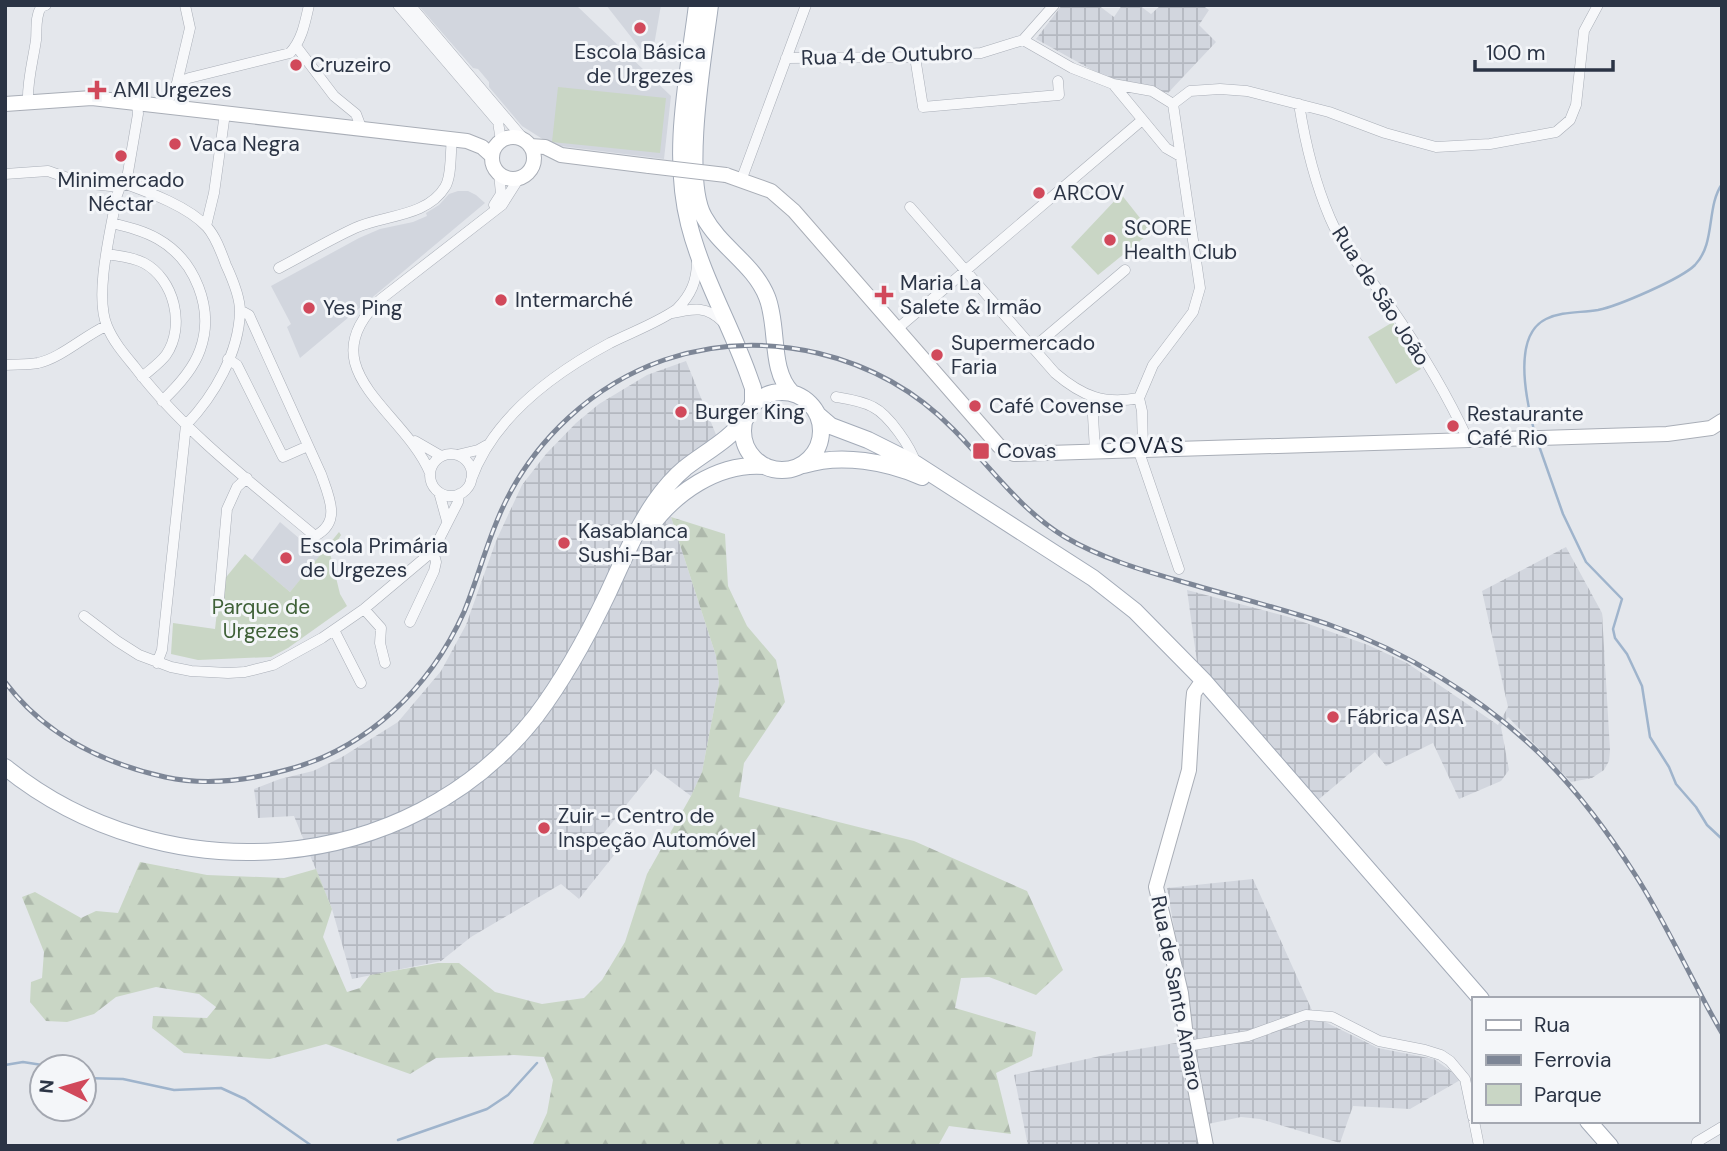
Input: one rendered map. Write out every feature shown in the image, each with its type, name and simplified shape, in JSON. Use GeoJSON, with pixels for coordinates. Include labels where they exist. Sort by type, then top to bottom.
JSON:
{"type":"FeatureCollection","features":[{"type":"Feature","properties":{"kind":"main road"},"geometry":{"type":"LineString","coordinates":[[696,5],[681,155],[685,204],[695,245],[752,388],[743,429],[749,451],[765,466]]}},
{"type":"Feature","properties":{"kind":"main road"},"geometry":{"type":"LineString","coordinates":[[710,5],[695,142],[698,199],[710,227],[747,265],[767,297],[774,322],[778,367],[785,386],[811,405],[817,414],[821,426],[820,439],[816,450],[798,467]]}},
{"type":"Feature","properties":{"kind":"main road"},"geometry":{"type":"LineString","coordinates":[[5,104],[92,98],[467,141],[497,147],[515,137],[561,155],[742,178],[771,191],[794,211],[999,446],[1014,454],[1667,434],[1711,428],[1722,421]]}},
{"type":"Feature","properties":{"kind":"main road"},"geometry":{"type":"LineString","coordinates":[[497,147],[495,168],[505,177],[519,178],[530,170],[533,163],[529,144]]}},
{"type":"Feature","properties":{"kind":"main road"},"geometry":{"type":"LineString","coordinates":[[533,163],[561,155]]}},
{"type":"Feature","properties":{"kind":"main road"},"geometry":{"type":"LineString","coordinates":[[5,767],[75,812],[117,831],[158,843],[201,850],[260,853],[300,849],[370,832],[403,818],[455,792],[506,750],[558,684],[612,585],[640,526],[663,491],[683,470],[723,443],[736,431],[749,411],[771,394],[792,393]]}},
{"type":"Feature","properties":{"kind":"main road"},"geometry":{"type":"LineString","coordinates":[[817,414],[831,426],[869,440],[916,464],[1112,593],[1135,611],[1203,680],[1479,997]]}},
{"type":"Feature","properties":{"kind":"main road"},"geometry":{"type":"LineString","coordinates":[[612,585],[657,517],[682,493],[714,474],[743,467],[765,466],[776,470],[821,460],[873,463],[916,474],[965,496]]}},
{"type":"Feature","properties":{"kind":"main road","name":"Rua de Santo Amaro"},"geometry":{"type":"LineString","coordinates":[[1203,680],[1194,693],[1192,703],[1189,770],[1156,887],[1181,993],[1187,1046],[1206,1146]]}},
{"type":"Feature","properties":{"kind":"main road"},"geometry":{"type":"LineString","coordinates":[[1590,1123],[1610,1146]]}},
{"type":"Feature","properties":{"kind":"street"},"geometry":{"type":"LineString","coordinates":[[28,102],[27,86],[36,38],[37,13],[46,5]]}},
{"type":"Feature","properties":{"kind":"street"},"geometry":{"type":"LineString","coordinates":[[165,106],[177,83],[190,28],[185,5]]}},
{"type":"Feature","properties":{"kind":"street"},"geometry":{"type":"LineString","coordinates":[[177,83],[290,53],[296,46],[309,5]]}},
{"type":"Feature","properties":{"kind":"street"},"geometry":{"type":"LineString","coordinates":[[398,5],[498,122],[497,147]]}},
{"type":"Feature","properties":{"kind":"street"},"geometry":{"type":"LineString","coordinates":[[410,5],[529,144]]}},
{"type":"Feature","properties":{"kind":"street"},"geometry":{"type":"LineString","coordinates":[[742,178],[806,5]]}},
{"type":"Feature","properties":{"kind":"street"},"geometry":{"type":"LineString","coordinates":[[1054,5],[1023,40],[1072,68],[1113,84],[1152,91],[1173,104]]}},
{"type":"Feature","properties":{"kind":"street"},"geometry":{"type":"LineString","coordinates":[[1173,104],[1191,91],[1247,91],[1329,112],[1385,133],[1436,146],[1490,145],[1556,132],[1570,120],[1576,105],[1584,31],[1598,5]]}},
{"type":"Feature","properties":{"kind":"street","name":"Rua 4 de Outubro"},"geometry":{"type":"LineString","coordinates":[[786,58],[915,57],[981,53],[1023,40]]}},
{"type":"Feature","properties":{"kind":"street"},"geometry":{"type":"LineString","coordinates":[[296,46],[334,96],[356,114],[362,130]]}},
{"type":"Feature","properties":{"kind":"street"},"geometry":{"type":"LineString","coordinates":[[915,57],[923,107],[1059,95],[1058,81]]}},
{"type":"Feature","properties":{"kind":"street"},"geometry":{"type":"LineString","coordinates":[[1113,84],[1166,148],[1180,156]]}},
{"type":"Feature","properties":{"kind":"street"},"geometry":{"type":"LineString","coordinates":[[137,103],[138,114],[107,254],[103,305],[106,326],[162,401],[186,425],[316,536],[326,530],[332,516],[329,497],[249,315],[240,310]]}},
{"type":"Feature","properties":{"kind":"street"},"geometry":{"type":"LineString","coordinates":[[1173,104],[1200,288],[1193,312],[1153,365],[1139,398],[1142,411],[1140,449],[1179,569]]}},
{"type":"Feature","properties":{"kind":"street","name":"Rua de São João"},"geometry":{"type":"LineString","coordinates":[[1299,104],[1312,163],[1330,218],[1354,259],[1390,306],[1456,413],[1468,440]]}},
{"type":"Feature","properties":{"kind":"street"},"geometry":{"type":"LineString","coordinates":[[206,226],[214,193],[225,113]]}},
{"type":"Feature","properties":{"kind":"street"},"geometry":{"type":"LineString","coordinates":[[897,329],[1141,121]]}},
{"type":"Feature","properties":{"kind":"street"},"geometry":{"type":"LineString","coordinates":[[279,268],[354,228],[381,218],[413,211],[435,200],[447,185],[452,140]]}},
{"type":"Feature","properties":{"kind":"street"},"geometry":{"type":"LineString","coordinates":[[5,174],[48,171],[82,183],[123,186],[158,197],[206,226],[218,243],[230,275],[240,310],[234,344],[222,375],[202,408],[186,425],[162,650],[157,663]]}},
{"type":"Feature","properties":{"kind":"street"},"geometry":{"type":"LineString","coordinates":[[482,218],[501,194],[499,173]]}},
{"type":"Feature","properties":{"kind":"street"},"geometry":{"type":"LineString","coordinates":[[519,178],[502,205],[381,299],[366,313],[358,327],[354,349],[356,369],[368,390],[409,437],[425,462],[432,485],[439,492],[452,496],[464,491],[488,444],[522,406],[557,377],[609,344],[670,314],[696,308],[713,312],[728,327]]}},
{"type":"Feature","properties":{"kind":"street"},"geometry":{"type":"LineString","coordinates":[[911,206],[1055,373],[1092,398],[1122,401],[1139,398]]}},
{"type":"Feature","properties":{"kind":"street"},"geometry":{"type":"LineString","coordinates":[[112,223],[139,230],[158,239],[177,254],[194,275],[204,306],[200,350],[188,373],[162,401]]}},
{"type":"Feature","properties":{"kind":"street"},"geometry":{"type":"LineString","coordinates":[[670,314],[687,299],[694,286],[697,263],[695,245]]}},
{"type":"Feature","properties":{"kind":"street"},"geometry":{"type":"LineString","coordinates":[[107,254],[138,260],[148,266],[165,283],[175,309],[168,353],[142,377]]}},
{"type":"Feature","properties":{"kind":"street"},"geometry":{"type":"LineString","coordinates":[[1033,348],[1125,270]]}},
{"type":"Feature","properties":{"kind":"street"},"geometry":{"type":"LineString","coordinates":[[5,365],[40,363],[57,356],[87,335],[106,326]]}},
{"type":"Feature","properties":{"kind":"street"},"geometry":{"type":"LineString","coordinates":[[228,359],[237,365],[283,457],[308,446]]}},
{"type":"Feature","properties":{"kind":"street"},"geometry":{"type":"LineString","coordinates":[[836,397],[852,399],[875,408],[912,452],[916,464]]}},
{"type":"Feature","properties":{"kind":"street"},"geometry":{"type":"LineString","coordinates":[[1092,398],[1095,451]]}},
{"type":"Feature","properties":{"kind":"street"},"geometry":{"type":"LineString","coordinates":[[409,437],[425,449],[441,456],[478,450],[488,444]]}},
{"type":"Feature","properties":{"kind":"street"},"geometry":{"type":"LineString","coordinates":[[457,455],[470,466],[471,480]]}},
{"type":"Feature","properties":{"kind":"street"},"geometry":{"type":"LineString","coordinates":[[430,473],[432,466],[441,456]]}},
{"type":"Feature","properties":{"kind":"street"},"geometry":{"type":"LineString","coordinates":[[219,598],[227,509],[232,495],[247,478]]}},
{"type":"Feature","properties":{"kind":"street"},"geometry":{"type":"LineString","coordinates":[[439,492],[447,521]]}},
{"type":"Feature","properties":{"kind":"street"},"geometry":{"type":"LineString","coordinates":[[84,616],[117,641],[157,663],[191,671],[246,672],[274,665],[364,609],[433,551],[458,502],[458,494]]}},
{"type":"Feature","properties":{"kind":"street"},"geometry":{"type":"LineString","coordinates":[[410,622],[434,571],[436,562],[433,551]]}},
{"type":"Feature","properties":{"kind":"street"},"geometry":{"type":"LineString","coordinates":[[364,609],[381,628],[380,643],[385,663]]}},
{"type":"Feature","properties":{"kind":"street"},"geometry":{"type":"LineString","coordinates":[[334,630],[360,683]]}},
{"type":"Feature","properties":{"kind":"street"},"geometry":{"type":"LineString","coordinates":[[1187,1046],[1248,1036],[1306,1015],[1322,1015],[1345,1023],[1379,1041],[1441,1055],[1460,1071],[1470,1085]]}},
{"type":"Feature","properties":{"kind":"street"},"geometry":{"type":"LineString","coordinates":[[1475,1123],[1479,1146]]}},
{"type":"Feature","properties":{"kind":"street"},"geometry":{"type":"LineString","coordinates":[[1696,1146],[1697,1142],[1722,1127]]}},
{"type":"Feature","properties":{"kind":"shaded area"},"geometry":{"type":"Polygon","coordinates":[[[418,5],[576,5],[671,96],[664,159],[552,145],[522,126],[489,87],[489,82],[478,69],[473,68],[418,5]]]}},
{"type":"Feature","properties":{"kind":"shaded area","name":"Escola Básica de Urgezes"},"geometry":{"type":"Polygon","coordinates":[[[606,5],[661,5],[653,51],[646,56],[606,5]]]}},
{"type":"Feature","properties":{"kind":"shaded area"},"geometry":{"type":"Polygon","coordinates":[[[1062,5],[1098,5],[1114,17],[1122,5],[1139,5],[1151,14],[1161,5],[1202,5],[1209,10],[1199,25],[1216,42],[1168,93],[1103,76],[1036,39],[1062,5]]]}},
{"type":"Feature","properties":{"kind":"shaded area"},"geometry":{"type":"Polygon","coordinates":[[[468,191],[485,203],[300,358],[287,327],[291,324],[271,286],[359,238],[427,216],[426,213],[439,205],[449,194],[468,191]]]}},
{"type":"Feature","properties":{"kind":"shaded area"},"geometry":{"type":"Polygon","coordinates":[[[686,361],[717,437],[653,496],[671,517],[716,656],[719,683],[702,772],[691,796],[655,769],[599,839],[615,854],[579,899],[561,884],[471,937],[441,961],[352,979],[332,909],[294,816],[258,818],[254,789],[313,771],[342,757],[398,722],[441,671],[466,625],[496,541],[522,485],[546,454],[599,404],[647,375],[686,361]]]}},
{"type":"Feature","properties":{"kind":"shaded area","name":"Escola Primária de Urgezes"},"geometry":{"type":"Polygon","coordinates":[[[280,522],[320,556],[290,592],[252,560],[280,522]]]}},
{"type":"Feature","properties":{"kind":"shaded area"},"geometry":{"type":"Polygon","coordinates":[[[1566,547],[1602,613],[1610,750],[1609,761],[1604,770],[1592,778],[1571,782],[1508,717],[1501,727],[1509,770],[1501,781],[1459,799],[1433,743],[1386,766],[1375,752],[1318,800],[1197,662],[1187,590],[1289,617],[1368,645],[1407,663],[1498,725],[1508,707],[1482,591],[1566,547]]]}},
{"type":"Feature","properties":{"kind":"shaded area"},"geometry":{"type":"Polygon","coordinates":[[[1253,879],[1315,1017],[1378,1048],[1434,1059],[1462,1079],[1410,1109],[1353,1106],[1340,1143],[1260,1119],[1241,1117],[1208,1124],[1209,1146],[1028,1146],[1014,1075],[1114,1053],[1194,1040],[1167,888],[1253,879]]]}},
{"type":"Feature","properties":{"kind":"green space"},"geometry":{"type":"Polygon","coordinates":[[[558,87],[666,98],[660,153],[552,142],[558,87]]]}},
{"type":"Feature","properties":{"kind":"green space","name":"SCORE Health Club"},"geometry":{"type":"Polygon","coordinates":[[[1121,194],[1151,232],[1098,275],[1071,247],[1121,194]]]}},
{"type":"Feature","properties":{"kind":"green space"},"geometry":{"type":"Polygon","coordinates":[[[1393,322],[1421,369],[1396,384],[1368,337],[1393,322]]]}},
{"type":"Feature","properties":{"kind":"green space"},"geometry":{"type":"Polygon","coordinates":[[[671,517],[725,534],[728,586],[747,626],[776,660],[785,702],[744,763],[739,797],[914,841],[1027,891],[1063,970],[1036,995],[989,977],[961,978],[955,1008],[1036,1032],[1032,1056],[996,1073],[1011,1134],[949,1126],[938,1146],[532,1146],[547,1113],[553,1080],[544,1057],[514,1055],[436,1058],[410,1074],[326,1044],[270,1059],[184,1053],[152,1028],[153,1016],[207,1018],[216,1007],[199,994],[156,987],[116,997],[94,1014],[67,1022],[46,1021],[30,1002],[31,982],[42,978],[44,952],[22,897],[35,892],[81,918],[96,911],[118,913],[140,862],[207,875],[284,878],[316,869],[332,909],[323,937],[347,992],[360,988],[370,975],[438,963],[459,963],[495,992],[542,1004],[584,998],[602,980],[625,942],[647,874],[702,772],[719,683],[716,656],[671,517]]]}},
{"type":"Feature","properties":{"kind":"green space","name":"Parque de Urgezes"},"geometry":{"type":"Polygon","coordinates":[[[339,532],[341,535],[330,553],[340,594],[347,606],[271,657],[198,660],[171,654],[173,623],[215,629],[217,612],[223,611],[223,581],[245,554],[290,592],[339,532]]]}},
{"type":"Feature","properties":{"kind":"waterway"},"geometry":{"type":"LineString","coordinates":[[1535,434],[1524,372],[1528,340],[1535,328],[1552,316],[1598,310],[1620,303],[1688,271],[1702,256],[1706,246],[1714,203],[1722,184]]}},
{"type":"Feature","properties":{"kind":"waterway"},"geometry":{"type":"LineString","coordinates":[[1538,443],[1563,514],[1586,562],[1622,599],[1613,629],[1615,638],[1627,654],[1642,686],[1650,737],[1669,767],[1676,784],[1707,825],[1722,839]]}},
{"type":"Feature","properties":{"kind":"waterway"},"geometry":{"type":"LineString","coordinates":[[5,1065],[28,1063]]}},
{"type":"Feature","properties":{"kind":"waterway"},"geometry":{"type":"LineString","coordinates":[[398,1140],[487,1109],[508,1095],[537,1063]]}},
{"type":"Feature","properties":{"kind":"waterway"},"geometry":{"type":"LineString","coordinates":[[98,1078],[123,1079],[174,1090],[221,1088],[245,1099],[312,1146]]}},
{"type":"Feature","properties":{"kind":"railway"},"geometry":{"type":"LineString","coordinates":[[5,682],[38,717],[76,744],[119,764],[165,777],[211,782],[241,779],[286,770],[316,760],[369,731],[393,712],[433,666],[464,612],[497,520],[516,482],[549,437],[590,399],[638,370],[702,350],[741,346],[780,347],[818,353],[891,381],[923,403],[953,429],[1034,514],[1065,537],[1136,568],[1293,613],[1358,636],[1414,662],[1493,713],[1553,767],[1603,827],[1648,895],[1722,1033]]}},
{"type":"Feature","properties":{"kind":"place","name":"Escola Básica de Urgezes"},"geometry":{"type":"Point","coordinates":[640,28]}},
{"type":"Feature","properties":{"kind":"place","name":"Cruzeiro"},"geometry":{"type":"Point","coordinates":[296,65]}},
{"type":"Feature","properties":{"kind":"place","name":"AMI Urgezes"},"geometry":{"type":"Point","coordinates":[97,90]}},
{"type":"Feature","properties":{"kind":"place","name":"Vaca Negra"},"geometry":{"type":"Point","coordinates":[175,144]}},
{"type":"Feature","properties":{"kind":"place","name":"Minimercado Néctar"},"geometry":{"type":"Point","coordinates":[121,156]}},
{"type":"Feature","properties":{"kind":"place","name":"ARCOV"},"geometry":{"type":"Point","coordinates":[1039,193]}},
{"type":"Feature","properties":{"kind":"place","name":"SCORE Health Club"},"geometry":{"type":"Point","coordinates":[1110,240]}},
{"type":"Feature","properties":{"kind":"place","name":"Maria La Salete & Irmão"},"geometry":{"type":"Point","coordinates":[884,295]}},
{"type":"Feature","properties":{"kind":"place","name":"Intermarché"},"geometry":{"type":"Point","coordinates":[501,300]}},
{"type":"Feature","properties":{"kind":"place","name":"Yes Ping"},"geometry":{"type":"Point","coordinates":[309,308]}},
{"type":"Feature","properties":{"kind":"place","name":"Supermercado Faria"},"geometry":{"type":"Point","coordinates":[937,355]}},
{"type":"Feature","properties":{"kind":"place","name":"Café Covense"},"geometry":{"type":"Point","coordinates":[975,406]}},
{"type":"Feature","properties":{"kind":"place","name":"Burger King"},"geometry":{"type":"Point","coordinates":[681,412]}},
{"type":"Feature","properties":{"kind":"place","name":"Restaurante Café Rio"},"geometry":{"type":"Point","coordinates":[1453,426]}},
{"type":"Feature","properties":{"kind":"place","name":"Covas"},"geometry":{"type":"Point","coordinates":[981,451]}},
{"type":"Feature","properties":{"kind":"place","name":"Kasablanca Sushi-Bar"},"geometry":{"type":"Point","coordinates":[564,543]}},
{"type":"Feature","properties":{"kind":"place","name":"Escola Primária de Urgezes"},"geometry":{"type":"Point","coordinates":[286,558]}},
{"type":"Feature","properties":{"kind":"place","name":"Fábrica ASA"},"geometry":{"type":"Point","coordinates":[1333,717]}},
{"type":"Feature","properties":{"kind":"place","name":"Zuir - Centro de Inspeção Automóvel"},"geometry":{"type":"Point","coordinates":[544,828]}},
{"type":"Feature","properties":{"kind":"district","name":"COVAS"},"geometry":{"type":"Point","coordinates":[1143,445]}}]}
